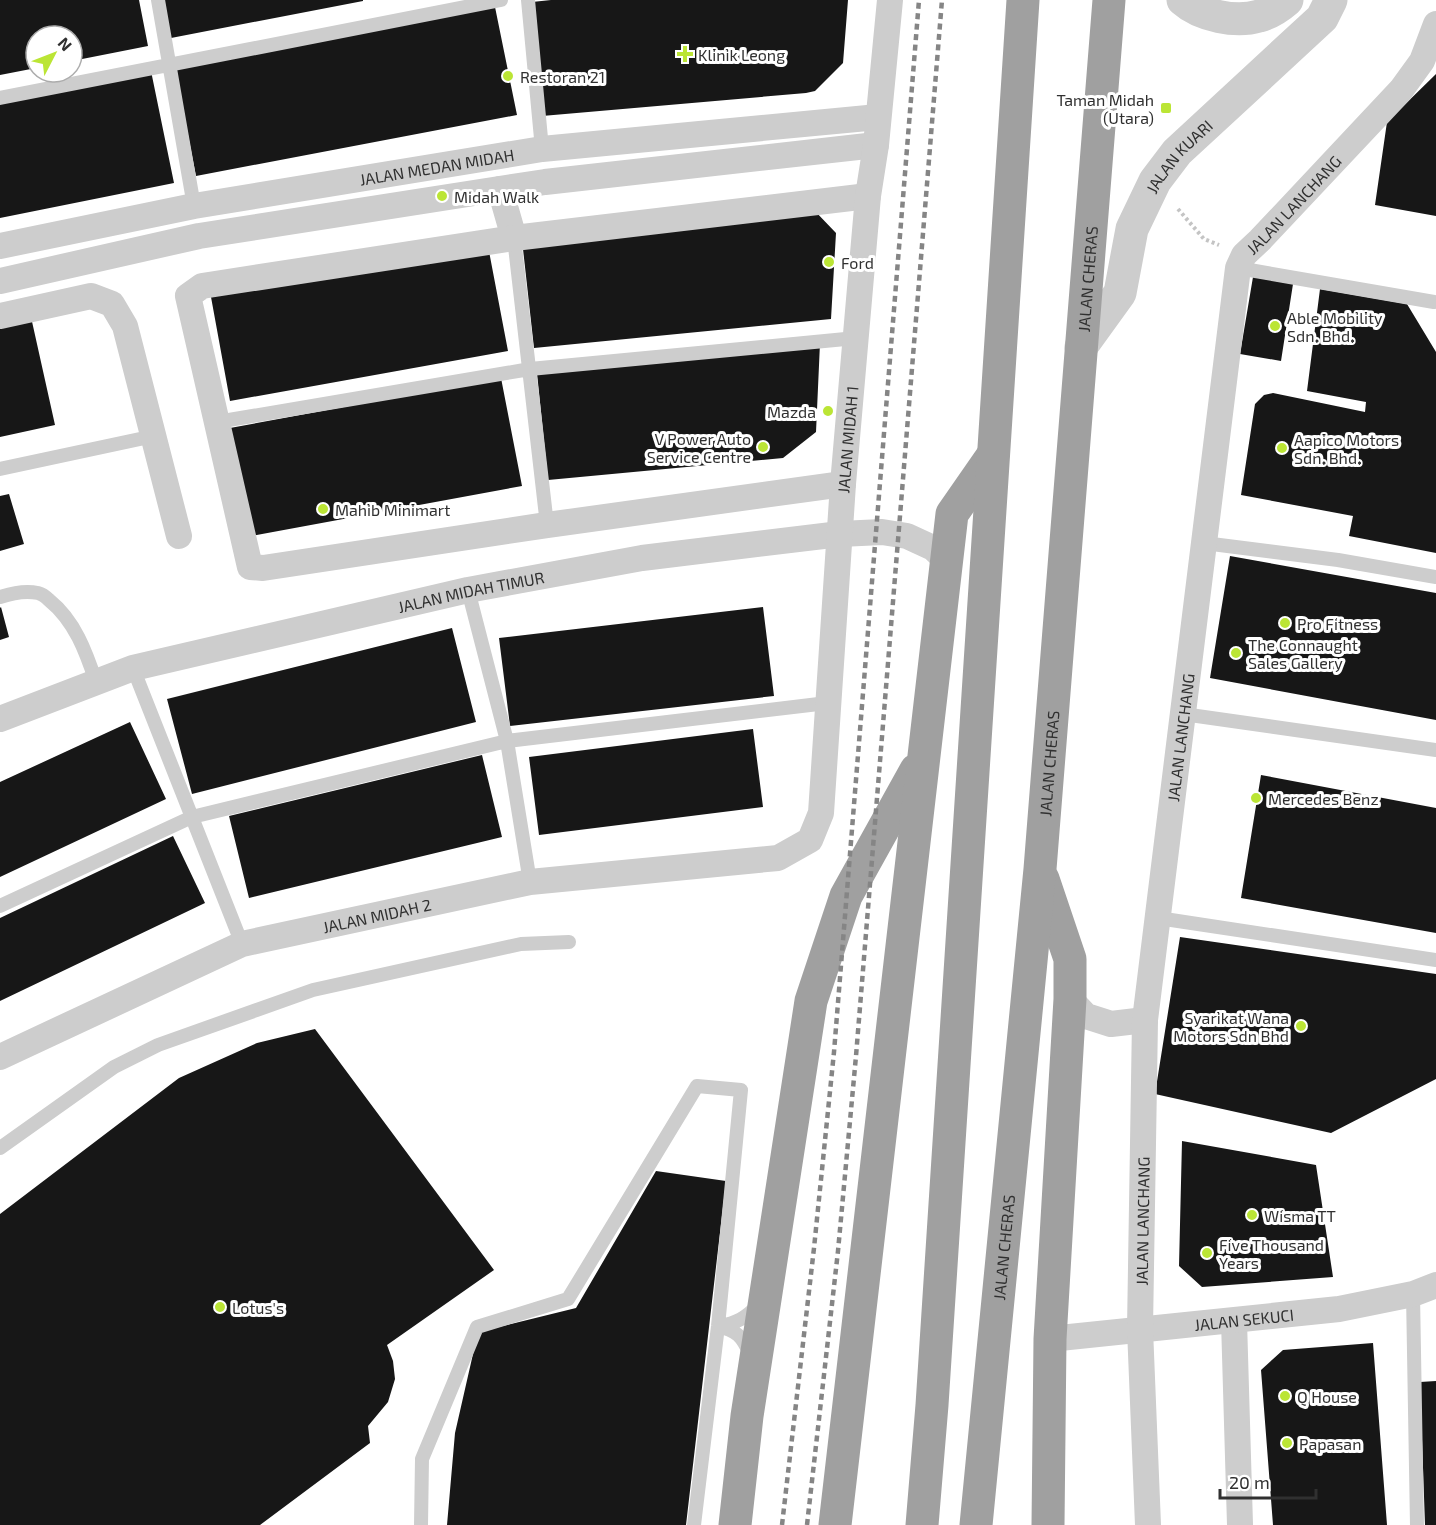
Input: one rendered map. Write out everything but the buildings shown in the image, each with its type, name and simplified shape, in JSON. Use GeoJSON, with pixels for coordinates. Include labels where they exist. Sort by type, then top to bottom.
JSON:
{"type":"FeatureCollection","features":[{"type":"Feature","properties":{"kind":"highway"},"geometry":{"type":"LineString","coordinates":[[921,1525],[933,1393],[1023,0]]}},
{"type":"Feature","properties":{"kind":"highway","name":"JALAN CHERAS"},"geometry":{"type":"LineString","coordinates":[[976,1525],[1040,869],[1108,0]]}},
{"type":"Feature","properties":{"kind":"highway"},"geometry":{"type":"LineString","coordinates":[[836,1525],[952,514],[993,455]]}},
{"type":"Feature","properties":{"kind":"highway"},"geometry":{"type":"LineString","coordinates":[[735,1525],[753,1375],[812,1001],[846,896],[923,758]]}},
{"type":"Feature","properties":{"kind":"highway"},"geometry":{"type":"LineString","coordinates":[[1040,869],[1070,959],[1070,999],[1050,1339],[1048,1525]]}},
{"type":"Feature","properties":{"kind":"street","name":"JALAN MIDAH 1"},"geometry":{"type":"LineString","coordinates":[[778,858],[810,840],[821,813],[843,484],[868,196],[876,145],[891,0]]}},
{"type":"Feature","properties":{"kind":"street"},"geometry":{"type":"LineString","coordinates":[[1183,0],[1212,15],[1235,18],[1258,17],[1277,9],[1287,0]]}},
{"type":"Feature","properties":{"kind":"street","name":"JALAN KUARI"},"geometry":{"type":"LineString","coordinates":[[1081,347],[1120,293],[1132,229],[1155,181],[1177,152],[1322,18],[1331,0]]}},
{"type":"Feature","properties":{"kind":"street","name":"JALAN LANCHANG"},"geometry":{"type":"LineString","coordinates":[[1148,1525],[1140,1329],[1145,1020],[1241,261],[1401,90],[1422,61],[1436,24]]}},
{"type":"Feature","properties":{"kind":"street","name":"JALAN MEDAN MIDAH"},"geometry":{"type":"LineString","coordinates":[[0,246],[194,206],[542,149],[878,117]]}},
{"type":"Feature","properties":{"kind":"street","name":"JALAN MEDAN MIDAH"},"geometry":{"type":"LineString","coordinates":[[0,282],[199,236],[545,182],[876,145]]}},
{"type":"Feature","properties":{"kind":"street"},"geometry":{"type":"LineString","coordinates":[[542,149],[545,182]]}},
{"type":"Feature","properties":{"kind":"street"},"geometry":{"type":"LineString","coordinates":[[500,189],[514,238]]}},
{"type":"Feature","properties":{"kind":"street"},"geometry":{"type":"LineString","coordinates":[[843,484],[262,568],[250,567],[188,296],[202,286],[514,238],[868,196]]}},
{"type":"Feature","properties":{"kind":"street"},"geometry":{"type":"LineString","coordinates":[[194,206],[199,236]]}},
{"type":"Feature","properties":{"kind":"street"},"geometry":{"type":"LineString","coordinates":[[0,316],[91,296],[112,304],[125,326],[179,536]]}},
{"type":"Feature","properties":{"kind":"street","name":"JALAN MIDAH TIMUR"},"geometry":{"type":"LineString","coordinates":[[0,719],[133,668],[468,590],[642,558],[840,534],[882,532],[907,536],[933,548],[948,562]]}},
{"type":"Feature","properties":{"kind":"street","name":"JALAN MIDAH 2"},"geometry":{"type":"LineString","coordinates":[[0,1057],[242,944],[530,882],[778,858]]}},
{"type":"Feature","properties":{"kind":"street"},"geometry":{"type":"LineString","coordinates":[[1070,999],[1086,1016],[1111,1024],[1145,1020]]}},
{"type":"Feature","properties":{"kind":"street","name":"JALAN SEKUCI"},"geometry":{"type":"LineString","coordinates":[[1050,1339],[1339,1310],[1425,1289]]}},
{"type":"Feature","properties":{"kind":"street"},"geometry":{"type":"LineString","coordinates":[[1234,1321],[1240,1525]]}},
{"type":"Feature","properties":{"kind":"lane"},"geometry":{"type":"LineString","coordinates":[[158,0],[194,206]]}},
{"type":"Feature","properties":{"kind":"lane"},"geometry":{"type":"LineString","coordinates":[[0,98],[501,0]]}},
{"type":"Feature","properties":{"kind":"lane"},"geometry":{"type":"LineString","coordinates":[[528,0],[542,149]]}},
{"type":"Feature","properties":{"kind":"lane"},"geometry":{"type":"LineString","coordinates":[[514,238],[548,525]]}},
{"type":"Feature","properties":{"kind":"lane"},"geometry":{"type":"LineString","coordinates":[[1241,261],[1434,302]]}},
{"type":"Feature","properties":{"kind":"lane"},"geometry":{"type":"LineString","coordinates":[[217,422],[530,369],[856,338]]}},
{"type":"Feature","properties":{"kind":"lane"},"geometry":{"type":"LineString","coordinates":[[0,469],[154,436]]}},
{"type":"Feature","properties":{"kind":"lane"},"geometry":{"type":"LineString","coordinates":[[1204,543],[1338,560],[1436,577]]}},
{"type":"Feature","properties":{"kind":"lane"},"geometry":{"type":"LineString","coordinates":[[468,590],[507,741],[530,882]]}},
{"type":"Feature","properties":{"kind":"lane"},"geometry":{"type":"LineString","coordinates":[[0,597],[17,592],[40,593],[55,605],[73,626],[87,652],[96,682]]}},
{"type":"Feature","properties":{"kind":"lane"},"geometry":{"type":"LineString","coordinates":[[133,668],[242,944]]}},
{"type":"Feature","properties":{"kind":"lane"},"geometry":{"type":"LineString","coordinates":[[0,906],[192,817],[507,741],[827,704]]}},
{"type":"Feature","properties":{"kind":"lane"},"geometry":{"type":"LineString","coordinates":[[1183,714],[1436,750]]}},
{"type":"Feature","properties":{"kind":"lane"},"geometry":{"type":"LineString","coordinates":[[1158,918],[1436,960]]}},
{"type":"Feature","properties":{"kind":"lane"},"geometry":{"type":"LineString","coordinates":[[0,1148],[114,1067],[158,1045],[313,990],[521,944],[569,942]]}},
{"type":"Feature","properties":{"kind":"lane"},"geometry":{"type":"LineString","coordinates":[[421,1525],[422,1459],[477,1327],[568,1299],[697,1086],[741,1090],[718,1326],[694,1525]]}},
{"type":"Feature","properties":{"kind":"lane"},"geometry":{"type":"LineString","coordinates":[[1418,1525],[1425,1289]]}},
{"type":"Feature","properties":{"kind":"lane"},"geometry":{"type":"LineString","coordinates":[[718,1326],[736,1323],[765,1298]]}},
{"type":"Feature","properties":{"kind":"lane"},"geometry":{"type":"LineString","coordinates":[[718,1326],[733,1330],[742,1339],[750,1353],[753,1375]]}},
{"type":"Feature","properties":{"kind":"path"},"geometry":{"type":"LineString","coordinates":[[1155,181],[1204,239],[1241,261]]}},
{"type":"Feature","properties":{"kind":"railway"},"geometry":{"type":"LineString","coordinates":[[782,1525],[834,1052],[919,0]]}},
{"type":"Feature","properties":{"kind":"railway"},"geometry":{"type":"LineString","coordinates":[[807,1525],[838,1251],[856,1056],[942,0]]}},
{"type":"Feature","properties":{"kind":"place","name":"Klinik Leong"},"geometry":{"type":"Point","coordinates":[685,54]}},
{"type":"Feature","properties":{"kind":"place","name":"Restoran 21"},"geometry":{"type":"Point","coordinates":[508,76]}},
{"type":"Feature","properties":{"kind":"place","name":"Taman Midah (Utara)"},"geometry":{"type":"Point","coordinates":[1166,108]}},
{"type":"Feature","properties":{"kind":"place","name":"Midah Walk"},"geometry":{"type":"Point","coordinates":[442,196]}},
{"type":"Feature","properties":{"kind":"place","name":"Ford"},"geometry":{"type":"Point","coordinates":[829,262]}},
{"type":"Feature","properties":{"kind":"place","name":"Able Mobility Sdn. Bhd."},"geometry":{"type":"Point","coordinates":[1275,326]}},
{"type":"Feature","properties":{"kind":"place","name":"Mazda"},"geometry":{"type":"Point","coordinates":[828,411]}},
{"type":"Feature","properties":{"kind":"place","name":"V Power Auto Service Centre"},"geometry":{"type":"Point","coordinates":[763,447]}},
{"type":"Feature","properties":{"kind":"place","name":"Aapico Motors Sdn. Bhd."},"geometry":{"type":"Point","coordinates":[1282,448]}},
{"type":"Feature","properties":{"kind":"place","name":"Mahib Minimart"},"geometry":{"type":"Point","coordinates":[323,509]}},
{"type":"Feature","properties":{"kind":"place","name":"Pro Fitness"},"geometry":{"type":"Point","coordinates":[1285,623]}},
{"type":"Feature","properties":{"kind":"place","name":"The Connaught Sales Gallery"},"geometry":{"type":"Point","coordinates":[1236,653]}},
{"type":"Feature","properties":{"kind":"place","name":"Mercedes Benz"},"geometry":{"type":"Point","coordinates":[1256,798]}},
{"type":"Feature","properties":{"kind":"place","name":"Syarikat Wana Motors Sdn Bhd"},"geometry":{"type":"Point","coordinates":[1301,1026]}},
{"type":"Feature","properties":{"kind":"place","name":"Wisma TT"},"geometry":{"type":"Point","coordinates":[1252,1215]}},
{"type":"Feature","properties":{"kind":"place","name":"Five Thousand Years"},"geometry":{"type":"Point","coordinates":[1207,1253]}},
{"type":"Feature","properties":{"kind":"place","name":"Lotus's"},"geometry":{"type":"Point","coordinates":[220,1307]}},
{"type":"Feature","properties":{"kind":"place","name":"Q House"},"geometry":{"type":"Point","coordinates":[1285,1396]}},
{"type":"Feature","properties":{"kind":"place","name":"Papasan"},"geometry":{"type":"Point","coordinates":[1287,1443]}}]}
